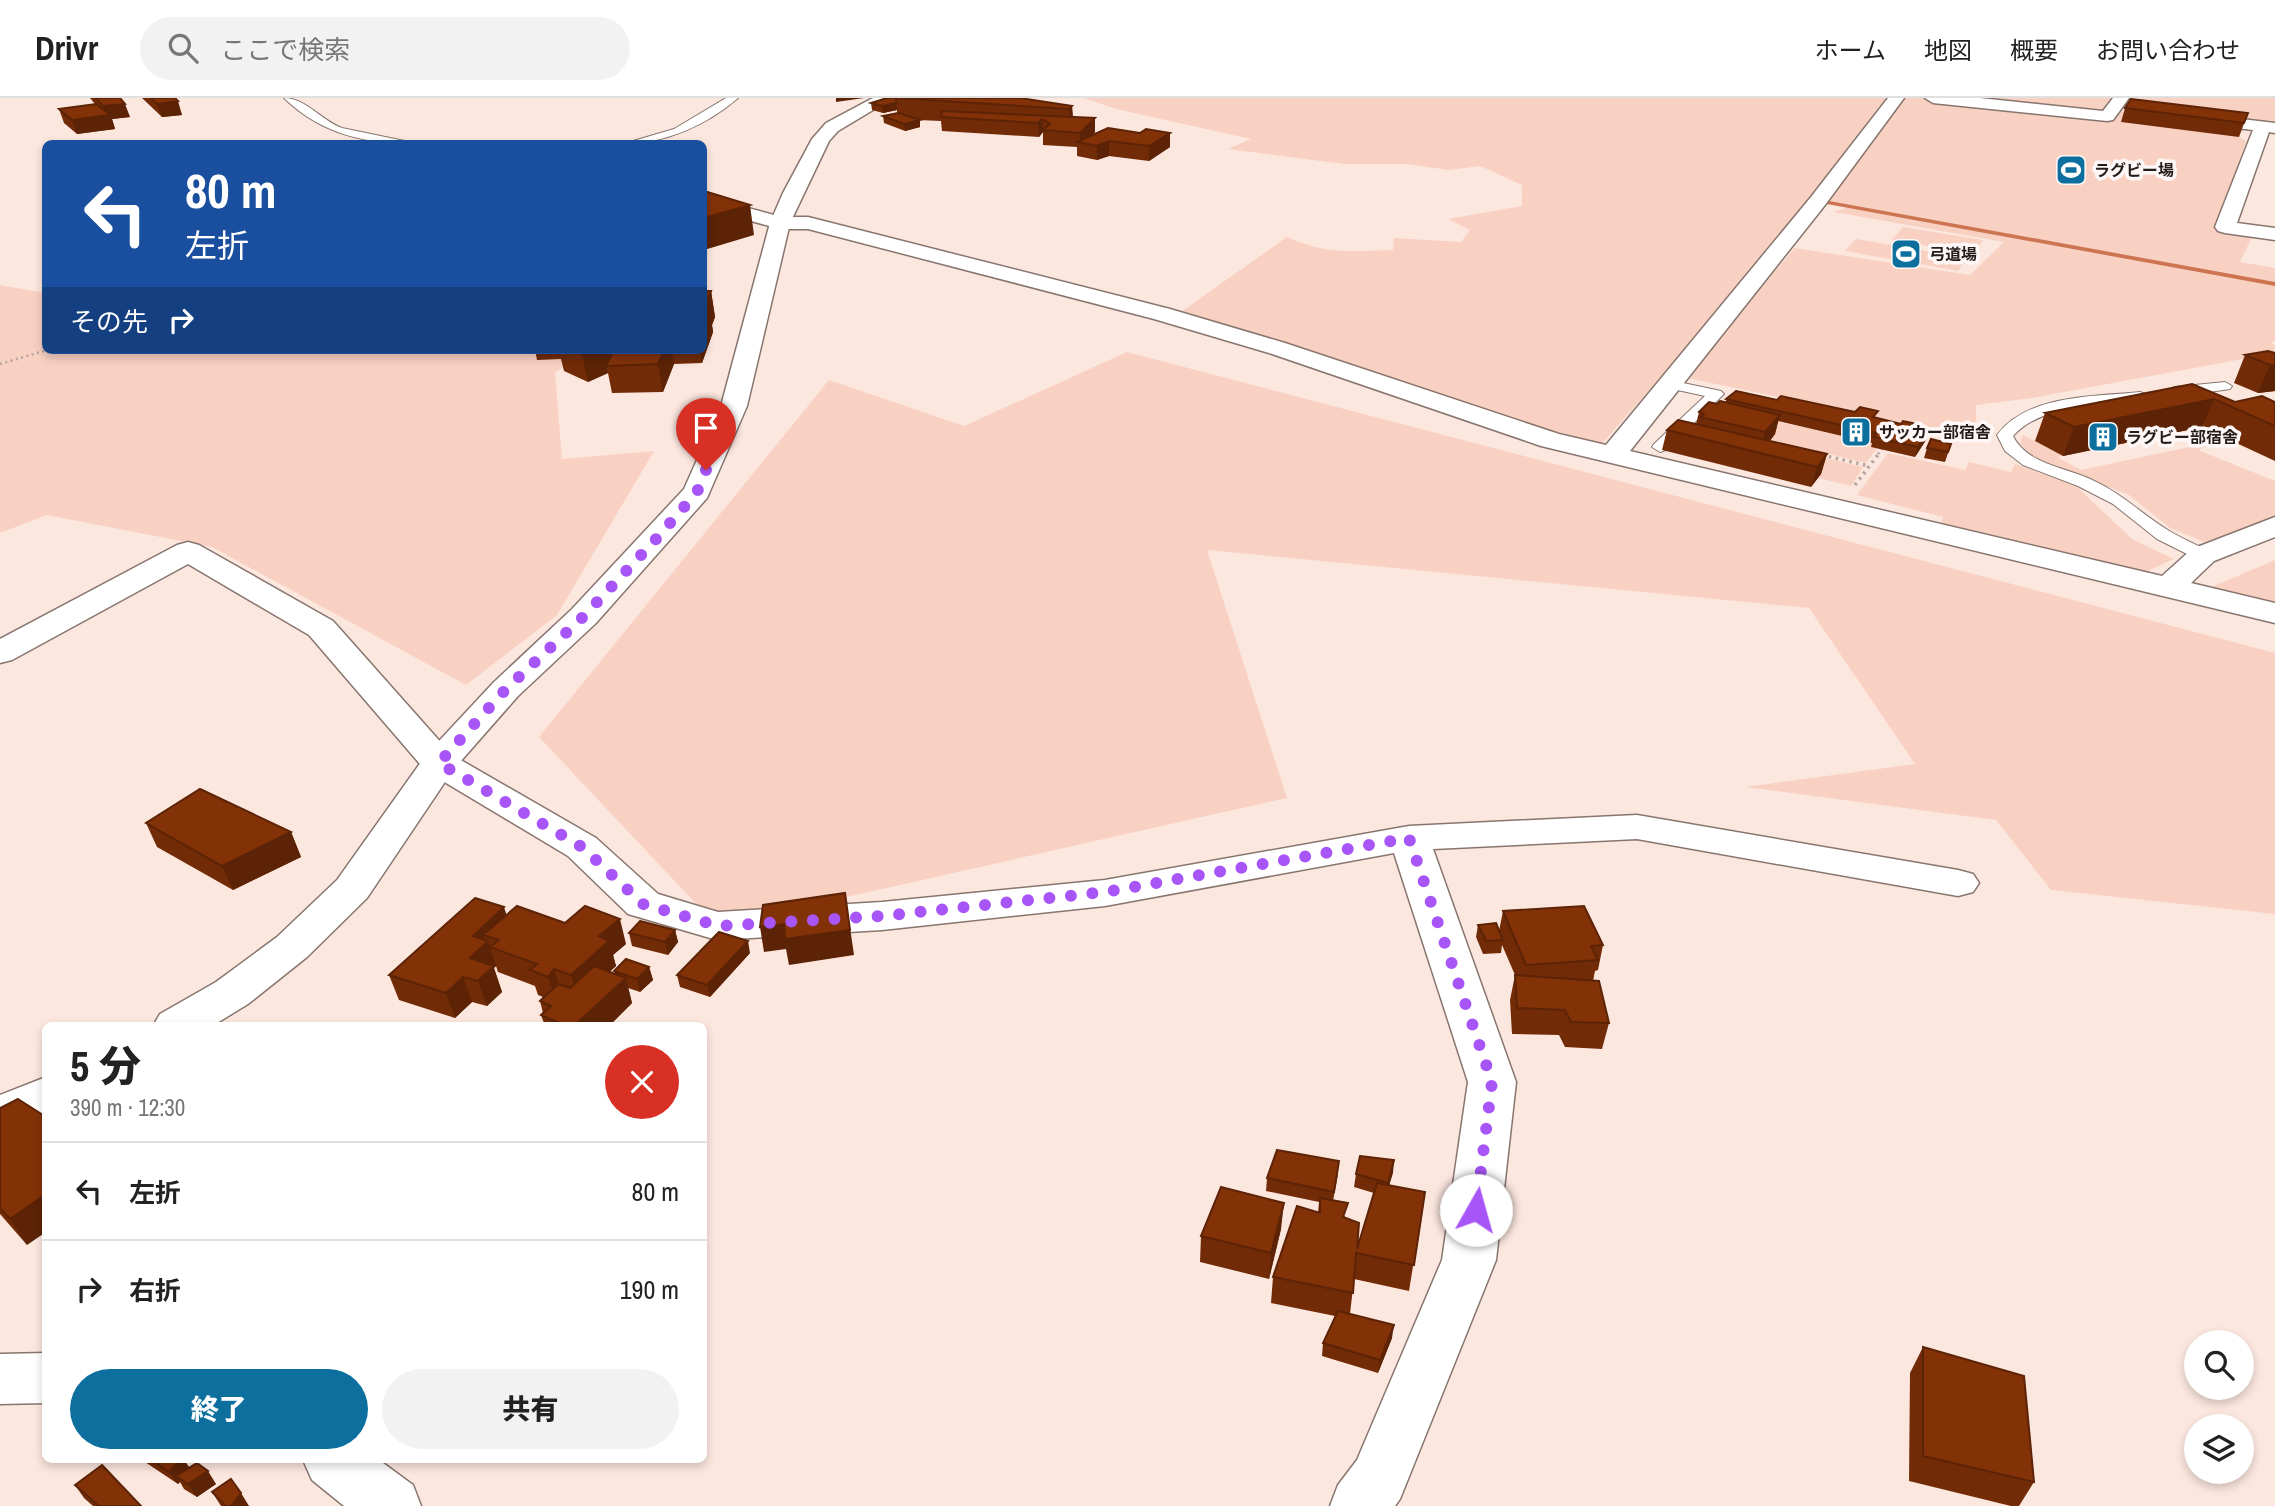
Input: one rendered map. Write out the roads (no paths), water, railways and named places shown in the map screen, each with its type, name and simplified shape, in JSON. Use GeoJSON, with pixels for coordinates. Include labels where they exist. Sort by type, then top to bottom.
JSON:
{"type":"FeatureCollection","features":[{"type":"Feature","properties":{"kind":"street"},"geometry":{"type":"LineString","coordinates":[[183,1022],[232,993],[292,947],[352,889],[439,763],[506,689],[584,616],[697,492],[734,406],[780,223],[821,139],[832,127],[885,98]]}},
{"type":"Feature","properties":{"kind":"street"},"geometry":{"type":"LineString","coordinates":[[1613,454],[1818,201],[1896,98]]}},
{"type":"Feature","properties":{"kind":"street"},"geometry":{"type":"LineString","coordinates":[[1933,98],[2108,116],[2120,105]]}},
{"type":"Feature","properties":{"kind":"street"},"geometry":{"type":"LineString","coordinates":[[2181,116],[2269,127],[2225,227],[2275,234]]}},
{"type":"Feature","properties":{"kind":"street"},"geometry":{"type":"LineString","coordinates":[[707,203],[780,223],[808,223],[1162,314],[1277,348],[1551,440],[2275,614]]}},
{"type":"Feature","properties":{"kind":"street"},"geometry":{"type":"LineString","coordinates":[[2169,587],[2203,555],[2275,526]]}},
{"type":"Feature","properties":{"kind":"street"},"geometry":{"type":"LineString","coordinates":[[0,653],[188,551],[321,628],[439,763],[582,847],[643,904],[718,926],[882,916],[1105,892],[1409,838],[1637,827],[1958,883]]}},
{"type":"Feature","properties":{"kind":"street"},"geometry":{"type":"LineString","coordinates":[[1360,1506],[1379,1479],[1469,1261],[1492,1082],[1409,838]]}},
{"type":"Feature","properties":{"kind":"street"},"geometry":{"type":"LineString","coordinates":[[0,1116],[42,1097]]}},
{"type":"Feature","properties":{"kind":"street"},"geometry":{"type":"LineString","coordinates":[[0,1379],[42,1378]]}},
{"type":"Feature","properties":{"kind":"street"},"geometry":{"type":"LineString","coordinates":[[337,1463],[391,1506]]}},
{"type":"Feature","properties":{"kind":"lane"},"geometry":{"type":"LineString","coordinates":[[289,98],[327,126],[340,131],[391,140]]}},
{"type":"Feature","properties":{"kind":"lane"},"geometry":{"type":"LineString","coordinates":[[643,140],[678,131],[733,98]]}},
{"type":"Feature","properties":{"kind":"lane"},"geometry":{"type":"LineString","coordinates":[[1660,446],[1716,394],[1669,384]]}},
{"type":"Feature","properties":{"kind":"lane"},"geometry":{"type":"LineString","coordinates":[[2203,555],[2163,536],[2119,500],[2084,482],[2029,462],[2011,447],[2005,435],[2012,424],[2052,407],[2225,387]]}},
{"type":"Feature","properties":{"kind":"waterway"},"geometry":{"type":"LineString","coordinates":[[1818,201],[2275,284]]}},
{"type":"Feature","properties":{"kind":"place","name":"ラグビー場"},"geometry":{"type":"Point","coordinates":[2071,170]}},
{"type":"Feature","properties":{"kind":"place","name":"弓道場"},"geometry":{"type":"Point","coordinates":[1906,254]}},
{"type":"Feature","properties":{"kind":"place","name":"サッカー部宿舎"},"geometry":{"type":"Point","coordinates":[1856,432]}},
{"type":"Feature","properties":{"kind":"place","name":"ラグビー部宿舎"},"geometry":{"type":"Point","coordinates":[2103,437]}}]}
